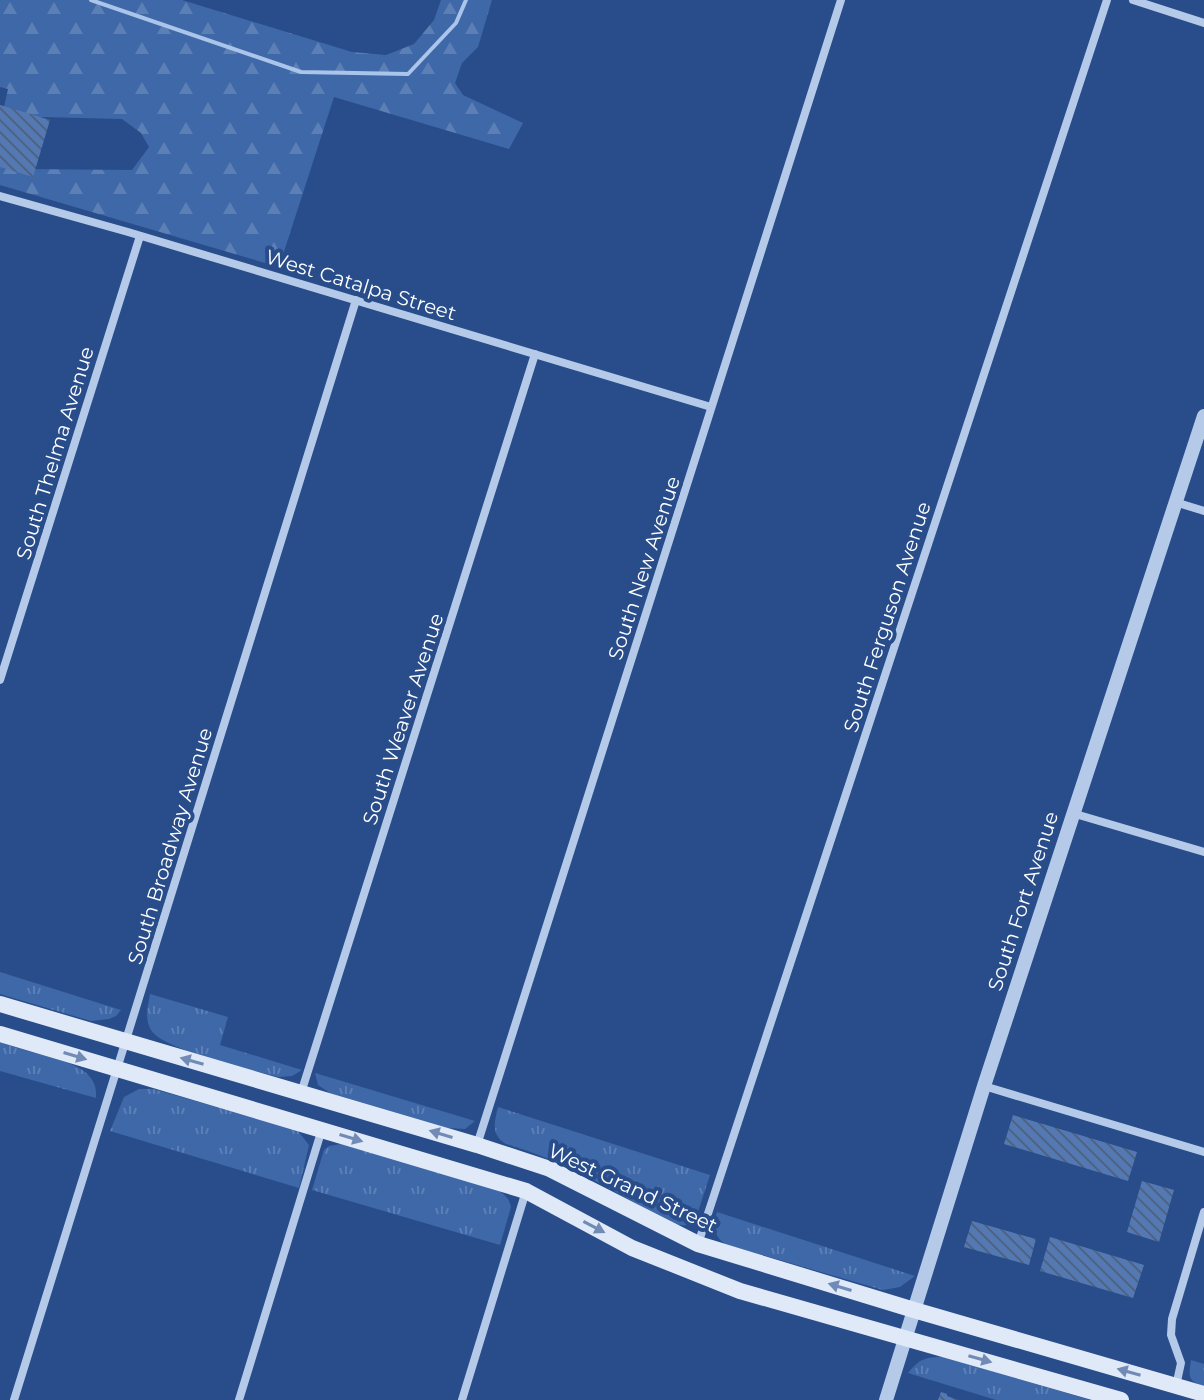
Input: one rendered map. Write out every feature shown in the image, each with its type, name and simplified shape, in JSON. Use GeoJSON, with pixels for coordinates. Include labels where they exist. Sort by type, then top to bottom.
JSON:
{"type":"FeatureCollection","features":[{"type":"Feature","properties":{"kind":"main road","name":"West Grand Street"},"geometry":{"type":"LineString","coordinates":[[0,1004],[550,1169],[698,1244],[1204,1394]]}},
{"type":"Feature","properties":{"kind":"main road"},"geometry":{"type":"LineString","coordinates":[[0,1034],[526,1191],[632,1248],[740,1291],[1121,1400]]}},
{"type":"Feature","properties":{"kind":"street","name":"South New Avenue"},"geometry":{"type":"LineString","coordinates":[[477,1145],[841,0]]}},
{"type":"Feature","properties":{"kind":"street","name":"South Ferguson Avenue"},"geometry":{"type":"LineString","coordinates":[[698,1244],[1107,0]]}},
{"type":"Feature","properties":{"kind":"street"},"geometry":{"type":"LineString","coordinates":[[1133,0],[1204,23]]}},
{"type":"Feature","properties":{"kind":"street","name":"West Catalpa Street"},"geometry":{"type":"LineString","coordinates":[[0,196],[711,407]]}},
{"type":"Feature","properties":{"kind":"street","name":"South Thelma Avenue"},"geometry":{"type":"LineString","coordinates":[[0,680],[140,236]]}},
{"type":"Feature","properties":{"kind":"street","name":"South Broadway Avenue"},"geometry":{"type":"LineString","coordinates":[[14,1400],[356,300]]}},
{"type":"Feature","properties":{"kind":"street","name":"South Weaver Avenue"},"geometry":{"type":"LineString","coordinates":[[301,1093],[535,354]]}},
{"type":"Feature","properties":{"kind":"street","name":"South Fort Avenue"},"geometry":{"type":"LineString","coordinates":[[886,1400],[1072,813],[1204,416]]}},
{"type":"Feature","properties":{"kind":"street"},"geometry":{"type":"LineString","coordinates":[[1175,502],[1204,511]]}},
{"type":"Feature","properties":{"kind":"street"},"geometry":{"type":"LineString","coordinates":[[1072,813],[1204,852]]}},
{"type":"Feature","properties":{"kind":"street"},"geometry":{"type":"LineString","coordinates":[[984,1086],[1204,1152]]}},
{"type":"Feature","properties":{"kind":"street"},"geometry":{"type":"LineString","coordinates":[[239,1400],[322,1129]]}},
{"type":"Feature","properties":{"kind":"street"},"geometry":{"type":"LineString","coordinates":[[462,1400],[526,1191]]}},
{"type":"Feature","properties":{"kind":"street"},"geometry":{"type":"LineString","coordinates":[[1176,1386],[1181,1363],[1171,1335],[1172,1319],[1204,1212]]}},
{"type":"Feature","properties":{"kind":"green space"},"geometry":{"type":"Polygon","coordinates":[[[0,0],[182,0],[352,52],[386,55],[414,44],[434,20],[441,0],[492,0],[478,47],[462,63],[455,83],[463,95],[523,123],[509,149],[334,97],[279,267],[0,185],[0,163],[18,169],[132,170],[149,147],[141,133],[122,119],[2,116],[8,89],[0,87],[0,0]]]}},
{"type":"Feature","properties":{"kind":"green space"},"geometry":{"type":"Polygon","coordinates":[[[0,972],[121,1010],[109,1019],[91,1021],[0,994],[0,972]]]}},
{"type":"Feature","properties":{"kind":"green space"},"geometry":{"type":"Polygon","coordinates":[[[150,994],[228,1017],[220,1045],[302,1070],[292,1076],[278,1077],[172,1045],[149,1026],[147,1012],[150,994]]]}},
{"type":"Feature","properties":{"kind":"green space"},"geometry":{"type":"Polygon","coordinates":[[[0,1042],[79,1068],[92,1080],[96,1098],[0,1071],[0,1042]]]}},
{"type":"Feature","properties":{"kind":"green space"},"geometry":{"type":"Polygon","coordinates":[[[315,1073],[475,1121],[465,1129],[448,1128],[330,1093],[318,1085],[315,1073]]]}},
{"type":"Feature","properties":{"kind":"green space"},"geometry":{"type":"Polygon","coordinates":[[[139,1089],[153,1089],[297,1130],[309,1145],[299,1188],[110,1131],[124,1097],[139,1089]]]}},
{"type":"Feature","properties":{"kind":"green space"},"geometry":{"type":"Polygon","coordinates":[[[498,1107],[710,1175],[696,1218],[684,1225],[669,1222],[570,1168],[506,1144],[496,1133],[498,1107]]]}},
{"type":"Feature","properties":{"kind":"green space"},"geometry":{"type":"Polygon","coordinates":[[[341,1144],[498,1190],[511,1207],[500,1245],[312,1190],[324,1150],[341,1144]]]}},
{"type":"Feature","properties":{"kind":"green space"},"geometry":{"type":"Polygon","coordinates":[[[717,1212],[915,1276],[900,1287],[883,1290],[728,1245],[719,1239],[715,1231],[717,1212]]]}},
{"type":"Feature","properties":{"kind":"green space"},"geometry":{"type":"Polygon","coordinates":[[[944,1357],[1090,1400],[996,1400],[908,1373],[924,1359],[944,1357]]]}},
{"type":"Feature","properties":{"kind":"green space"},"geometry":{"type":"Polygon","coordinates":[[[1191,1360],[1204,1364],[1204,1386],[1190,1377],[1191,1360]]]}},
{"type":"Feature","properties":{"kind":"building"},"geometry":{"type":"Polygon","coordinates":[[[0,105],[50,120],[33,177],[0,167],[0,105]]]}},
{"type":"Feature","properties":{"kind":"building"},"geometry":{"type":"Polygon","coordinates":[[[1013,1115],[1137,1152],[1128,1181],[1004,1144],[1013,1115]]]}},
{"type":"Feature","properties":{"kind":"building"},"geometry":{"type":"Polygon","coordinates":[[[1142,1181],[1174,1190],[1159,1242],[1127,1232],[1142,1181]]]}},
{"type":"Feature","properties":{"kind":"building"},"geometry":{"type":"Polygon","coordinates":[[[972,1221],[1036,1239],[1029,1265],[964,1247],[972,1221]]]}},
{"type":"Feature","properties":{"kind":"building"},"geometry":{"type":"Polygon","coordinates":[[[1050,1237],[1144,1265],[1133,1298],[1040,1271],[1050,1237]]]}},
{"type":"Feature","properties":{"kind":"building"},"geometry":{"type":"Polygon","coordinates":[[[941,1392],[947,1396],[958,1400],[938,1400],[941,1392]]]}},
{"type":"Feature","properties":{"kind":"waterway"},"geometry":{"type":"LineString","coordinates":[[91,0],[301,72],[408,74],[456,23],[466,0]]}}]}
